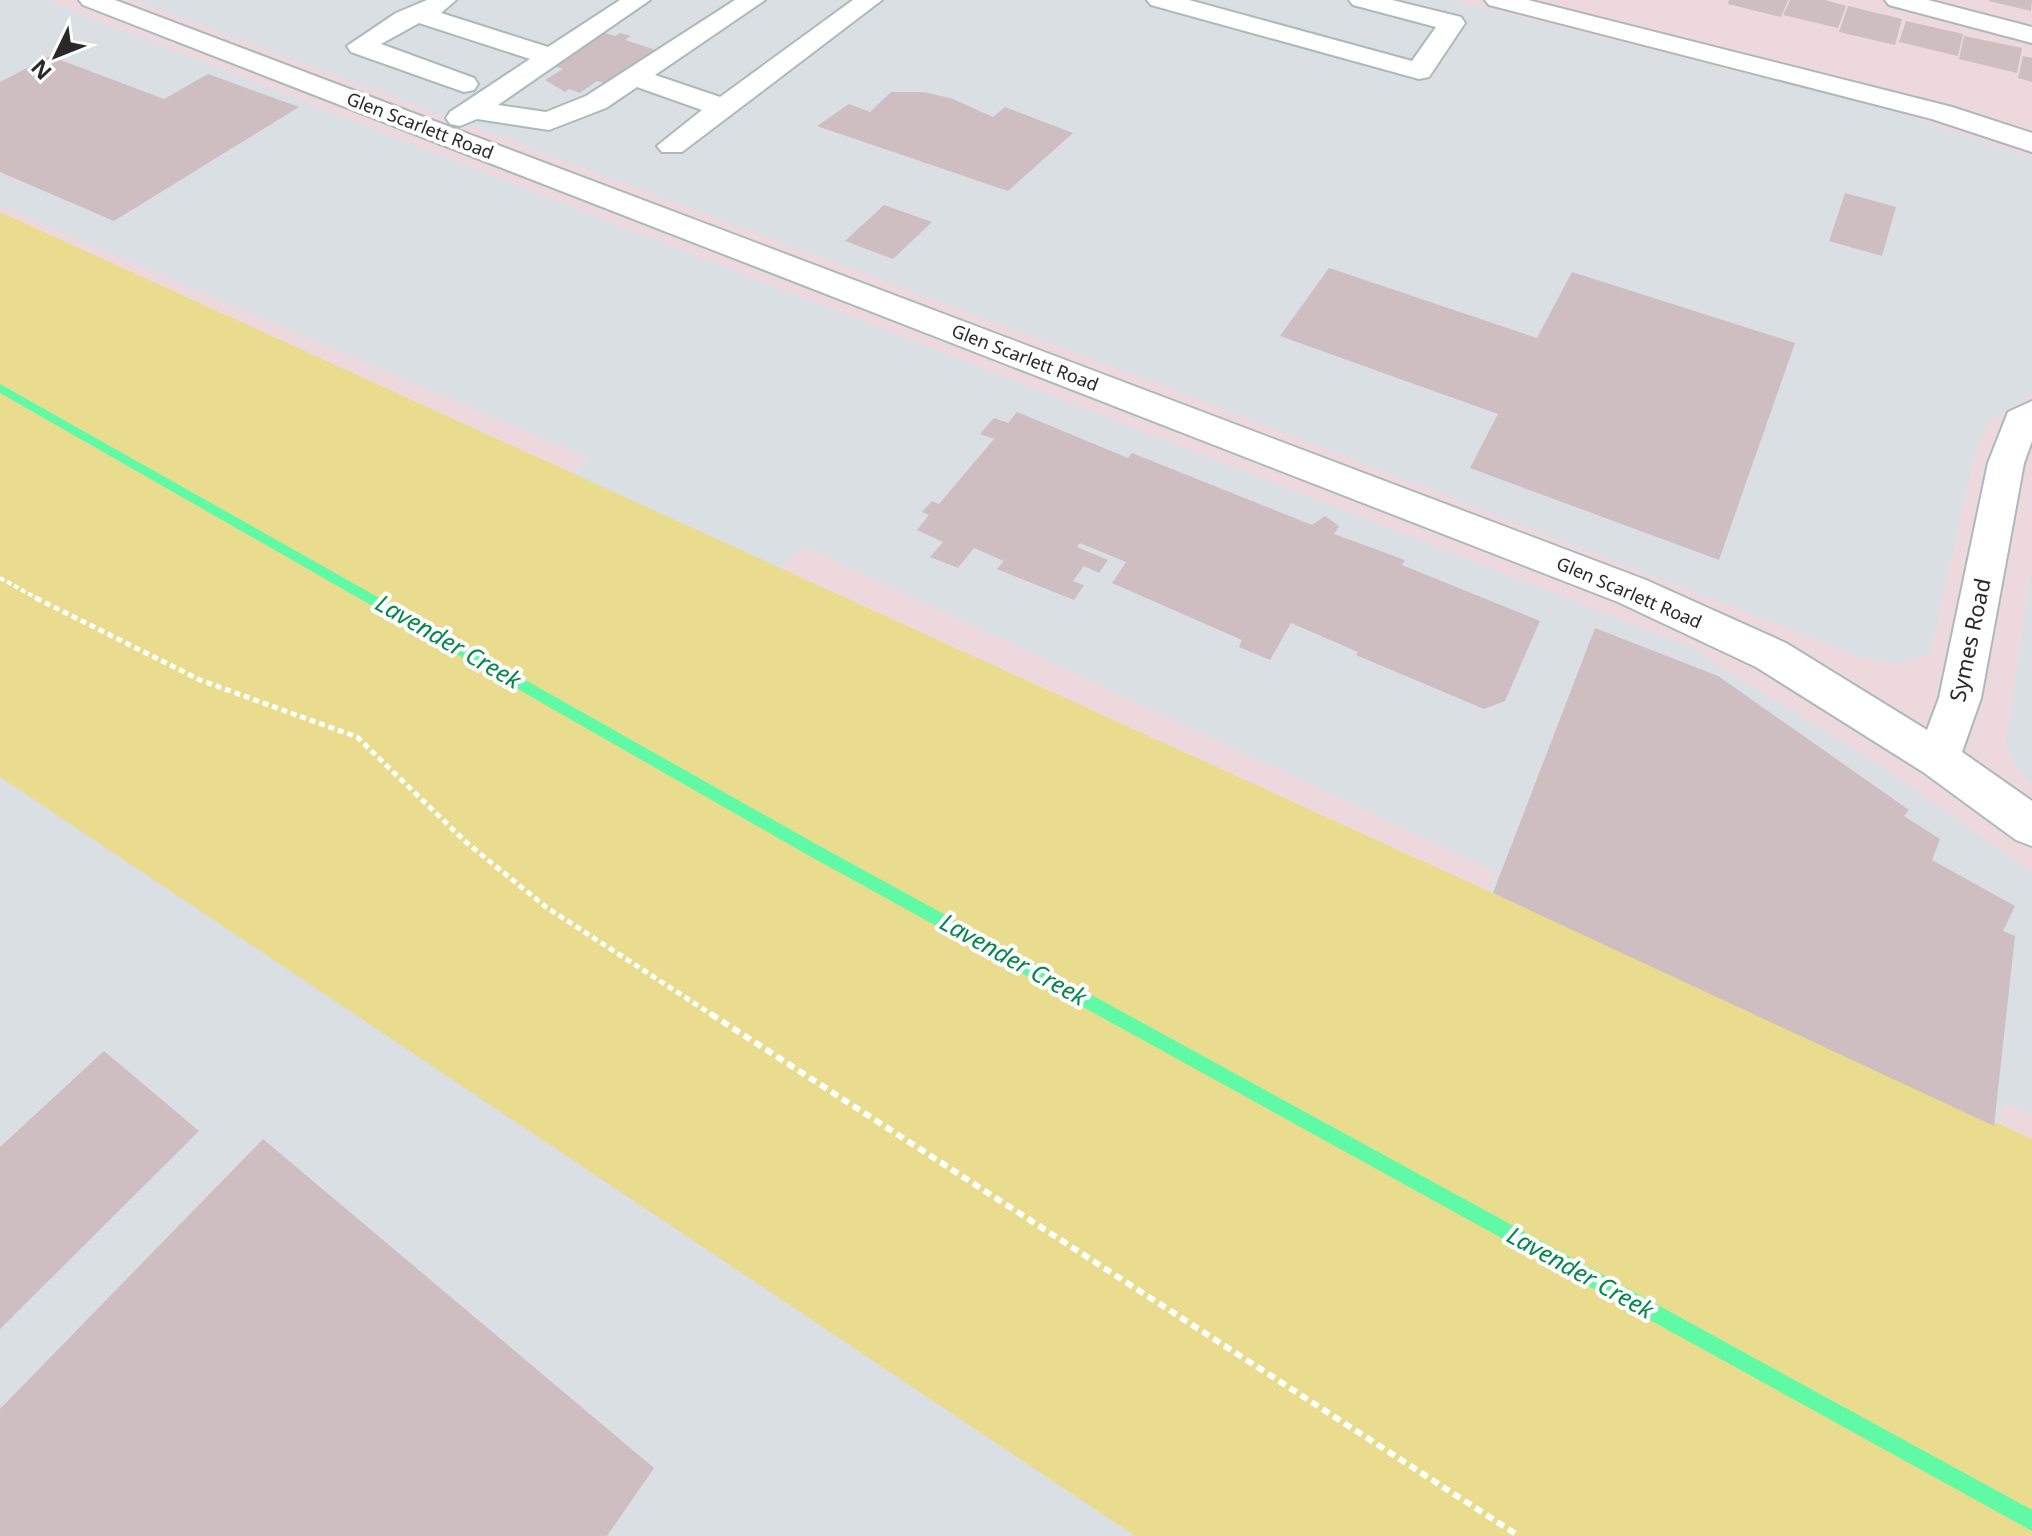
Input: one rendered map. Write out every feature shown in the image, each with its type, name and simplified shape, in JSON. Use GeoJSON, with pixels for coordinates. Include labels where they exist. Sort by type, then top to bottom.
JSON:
{"type":"FeatureCollection","features":[{"type":"Feature","properties":{"kind":"street","name":"Glen Scarlett Road"},"geometry":{"type":"LineString","coordinates":[[92,0],[1632,591],[1771,655],[1938,759]]}},
{"type":"Feature","properties":{"kind":"street"},"geometry":{"type":"LineString","coordinates":[[446,0],[420,15],[405,18],[360,46],[468,97],[549,121],[596,102],[752,0]]}},
{"type":"Feature","properties":{"kind":"street"},"geometry":{"type":"LineString","coordinates":[[438,133],[468,97],[551,57],[637,0]]}},
{"type":"Feature","properties":{"kind":"street"},"geometry":{"type":"LineString","coordinates":[[672,146],[869,0]]}},
{"type":"Feature","properties":{"kind":"street"},"geometry":{"type":"LineString","coordinates":[[1160,0],[1419,71],[1452,23],[1362,0]]}},
{"type":"Feature","properties":{"kind":"street"},"geometry":{"type":"LineString","coordinates":[[1498,0],[1942,113],[2032,143]]}},
{"type":"Feature","properties":{"kind":"street"},"geometry":{"type":"LineString","coordinates":[[1576,0],[1914,83],[2032,120]]}},
{"type":"Feature","properties":{"kind":"street"},"geometry":{"type":"LineString","coordinates":[[1898,0],[2032,35]]}},
{"type":"Feature","properties":{"kind":"street"},"geometry":{"type":"LineString","coordinates":[[420,15],[551,57]]}},
{"type":"Feature","properties":{"kind":"street"},"geometry":{"type":"LineString","coordinates":[[634,77],[723,108]]}},
{"type":"Feature","properties":{"kind":"street","name":"Symes Road"},"geometry":{"type":"LineString","coordinates":[[1938,759],[1960,698],[2006,463],[2021,421],[2032,413]]}},
{"type":"Feature","properties":{"kind":"street"},"geometry":{"type":"LineString","coordinates":[[1938,759],[2032,826]]}},
{"type":"Feature","properties":{"kind":"path"},"geometry":{"type":"LineString","coordinates":[[0,578],[96,630],[200,680],[299,713],[357,737],[467,843],[546,907],[1519,1536]]}},
{"type":"Feature","properties":{"kind":"shaded area"},"geometry":{"type":"Polygon","coordinates":[[[0,0],[46,0],[1697,649],[1716,665],[1860,751],[2032,872],[2032,1115],[2005,1103],[1989,1153],[1483,909],[1495,871],[804,546],[768,578],[565,480],[589,458],[0,206],[0,0]]]}},
{"type":"Feature","properties":{"kind":"shaded area"},"geometry":{"type":"Polygon","coordinates":[[[135,0],[1451,0],[1885,109],[2032,158],[2032,394],[1989,421],[1975,453],[1930,655],[1895,664],[1861,657],[1159,384],[135,0]]]}},
{"type":"Feature","properties":{"kind":"shaded area"},"geometry":{"type":"Polygon","coordinates":[[[0,212],[2032,1139],[2032,1536],[1135,1536],[0,777],[0,212]]]}},
{"type":"Feature","properties":{"kind":"shaded area"},"geometry":{"type":"Polygon","coordinates":[[[2032,566],[2032,785],[2011,760],[2006,742],[2032,566]]]}},
{"type":"Feature","properties":{"kind":"shaded area"},"geometry":{"type":"Polygon","coordinates":[[[0,777],[1135,1536],[0,1536],[0,777]]]}},
{"type":"Feature","properties":{"kind":"building"},"geometry":{"type":"Polygon","coordinates":[[[1729,0],[1788,0],[1781,17],[1728,4],[1729,0]]]}},
{"type":"Feature","properties":{"kind":"building"},"geometry":{"type":"Polygon","coordinates":[[[1790,0],[1825,0],[1846,6],[1838,28],[1783,15],[1790,0]]]}},
{"type":"Feature","properties":{"kind":"building"},"geometry":{"type":"Polygon","coordinates":[[[2032,0],[2031,11],[1989,1],[2032,0]]]}},
{"type":"Feature","properties":{"kind":"building"},"geometry":{"type":"Polygon","coordinates":[[[1848,6],[1902,19],[1895,45],[1839,32],[1848,6]]]}},
{"type":"Feature","properties":{"kind":"building"},"geometry":{"type":"Polygon","coordinates":[[[1906,21],[1963,34],[1958,56],[1899,42],[1906,21]]]}},
{"type":"Feature","properties":{"kind":"building"},"geometry":{"type":"Polygon","coordinates":[[[605,33],[631,36],[625,40],[656,50],[607,84],[597,81],[580,93],[569,89],[565,92],[545,80],[563,69],[555,66],[605,33]]]}},
{"type":"Feature","properties":{"kind":"building"},"geometry":{"type":"Polygon","coordinates":[[[1964,36],[2022,48],[2017,73],[1959,59],[1964,36]]]}},
{"type":"Feature","properties":{"kind":"building"},"geometry":{"type":"Polygon","coordinates":[[[50,56],[164,99],[208,74],[299,107],[114,221],[0,172],[0,82],[50,56]]]}},
{"type":"Feature","properties":{"kind":"building"},"geometry":{"type":"Polygon","coordinates":[[[2023,56],[2032,58],[2032,82],[2018,78],[2023,56]]]}},
{"type":"Feature","properties":{"kind":"building"},"geometry":{"type":"Polygon","coordinates":[[[891,92],[924,92],[953,99],[993,117],[1005,107],[1073,133],[1008,191],[817,126],[849,104],[870,112],[891,92]]]}},
{"type":"Feature","properties":{"kind":"building"},"geometry":{"type":"Polygon","coordinates":[[[1845,193],[1896,207],[1882,256],[1829,241],[1845,193]]]}},
{"type":"Feature","properties":{"kind":"building"},"geometry":{"type":"Polygon","coordinates":[[[884,205],[932,222],[893,259],[845,241],[884,205]]]}},
{"type":"Feature","properties":{"kind":"building"},"geometry":{"type":"Polygon","coordinates":[[[1329,268],[1537,338],[1572,272],[1795,343],[1719,560],[1470,468],[1498,414],[1280,336],[1329,268]]]}},
{"type":"Feature","properties":{"kind":"building"},"geometry":{"type":"Polygon","coordinates":[[[1017,412],[1128,458],[1132,453],[1312,525],[1325,516],[1339,526],[1334,534],[1405,560],[1402,565],[1540,621],[1505,701],[1484,709],[1356,655],[1358,652],[1291,623],[1270,660],[1239,647],[1242,640],[1112,583],[1126,562],[1080,543],[1077,547],[1108,560],[1099,573],[1084,566],[1073,581],[1084,585],[1074,600],[997,569],[1004,561],[974,548],[958,568],[930,557],[943,542],[917,530],[929,515],[922,512],[932,501],[939,504],[994,439],[980,434],[994,418],[1008,423],[1017,412]]]}},
{"type":"Feature","properties":{"kind":"building"},"geometry":{"type":"Polygon","coordinates":[[[1595,628],[1718,676],[1909,810],[1904,816],[1940,839],[1932,860],[2015,906],[2003,931],[2015,936],[1994,1126],[1493,893],[1595,628]]]}},
{"type":"Feature","properties":{"kind":"building"},"geometry":{"type":"Polygon","coordinates":[[[104,1051],[199,1131],[0,1329],[0,1147],[104,1051]]]}},
{"type":"Feature","properties":{"kind":"building"},"geometry":{"type":"Polygon","coordinates":[[[263,1139],[654,1468],[607,1536],[0,1536],[0,1409],[263,1139]]]}},
{"type":"Feature","properties":{"kind":"waterway","name":"Lavender Creek"},"geometry":{"type":"LineString","coordinates":[[0,388],[811,849],[2032,1521]]}}]}
